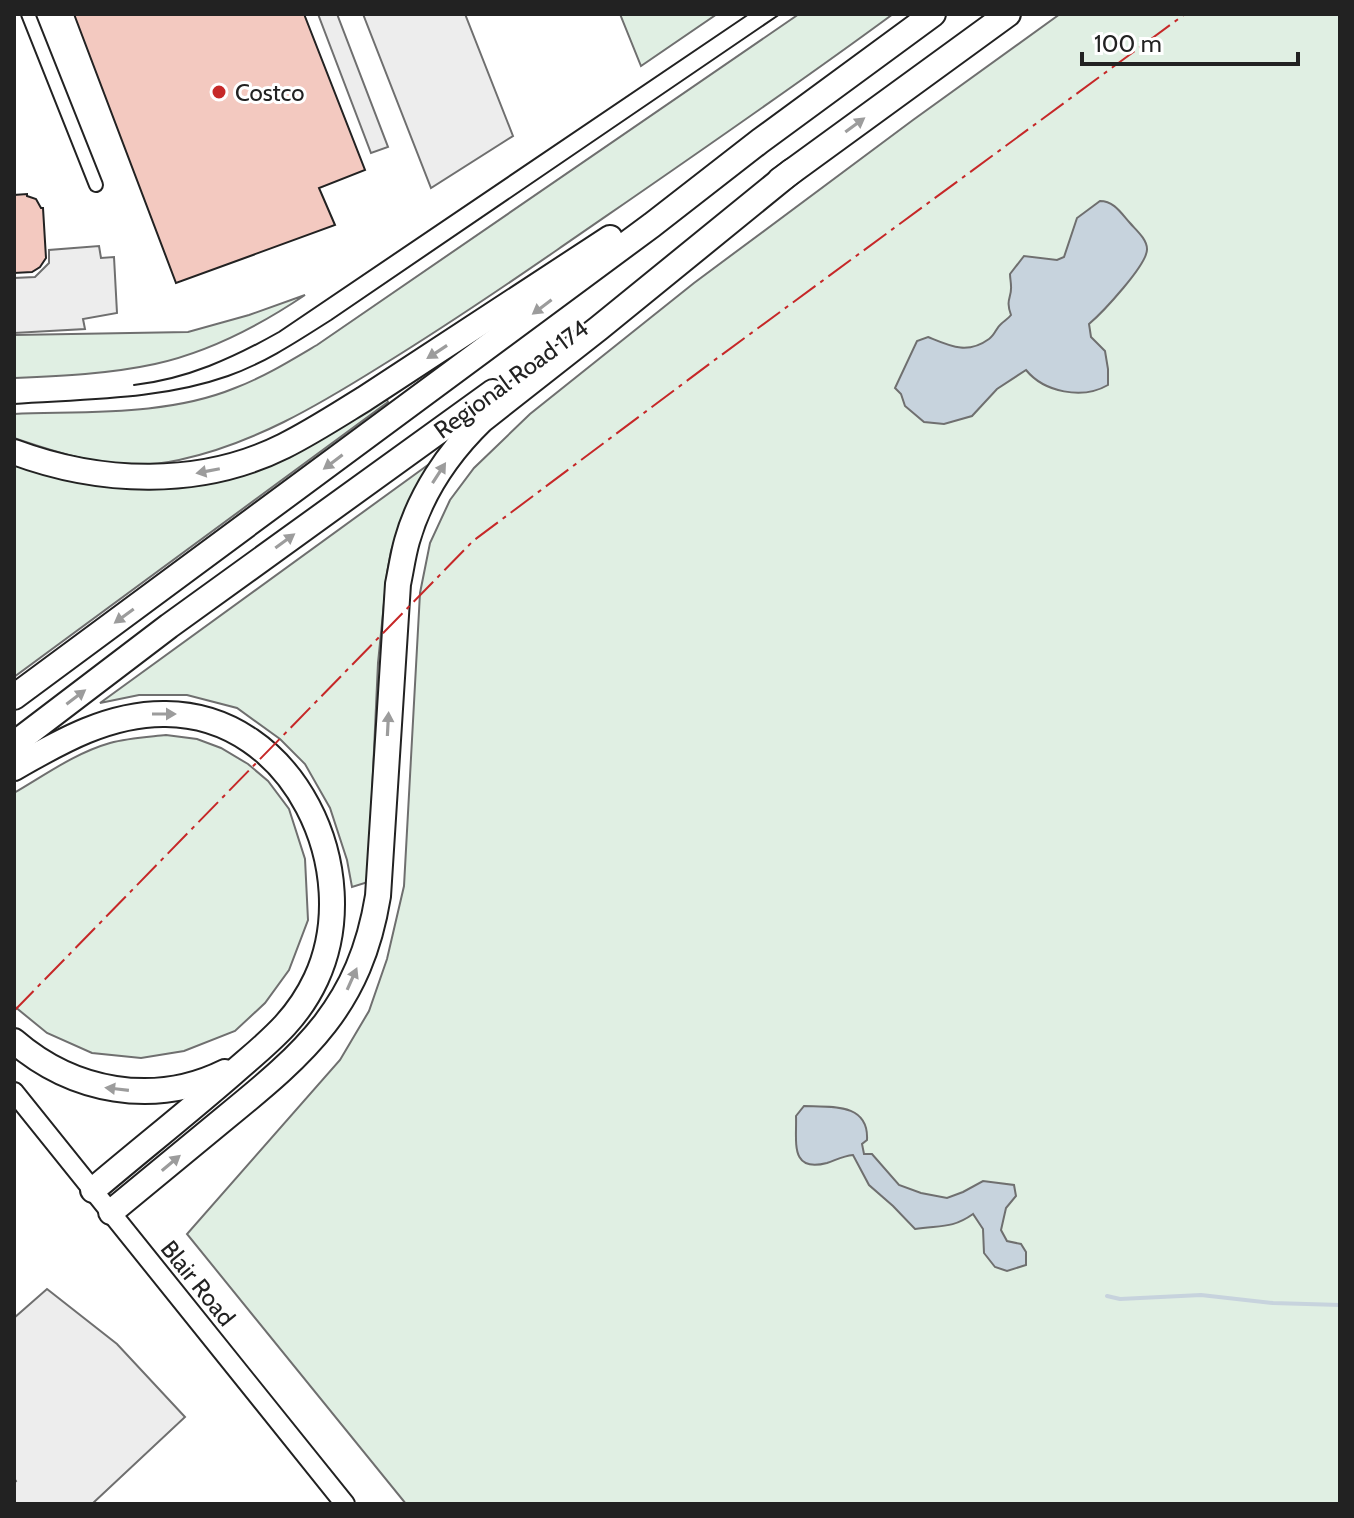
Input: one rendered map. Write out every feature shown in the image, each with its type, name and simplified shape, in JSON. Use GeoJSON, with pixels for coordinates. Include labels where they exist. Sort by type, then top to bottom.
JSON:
{"type":"FeatureCollection","features":[{"type":"Feature","properties":{"kind":"highway","name":"Regional Road 174"},"geometry":{"type":"LineString","coordinates":[[14,697],[933,14]]}},
{"type":"Feature","properties":{"kind":"highway","name":"Regional Road 174"},"geometry":{"type":"LineString","coordinates":[[14,744],[169,626],[1008,14]]}},
{"type":"Feature","properties":{"kind":"highway"},"geometry":{"type":"LineString","coordinates":[[14,452],[68,469],[140,477],[197,473],[263,455],[364,399],[760,141]]}},
{"type":"Feature","properties":{"kind":"highway"},"geometry":{"type":"LineString","coordinates":[[111,1212],[295,1058],[326,1024],[353,979],[371,930],[378,896],[398,584],[412,525],[440,470],[482,420],[792,171]]}},
{"type":"Feature","properties":{"kind":"highway"},"geometry":{"type":"LineString","coordinates":[[14,768],[98,726],[146,714],[180,714],[214,722],[246,738],[270,757],[293,782],[311,813],[328,858],[333,909],[328,942],[316,979],[299,1009],[271,1041],[93,1190]]}},
{"type":"Feature","properties":{"kind":"highway"},"geometry":{"type":"LineString","coordinates":[[14,1041],[65,1075],[118,1090],[152,1091],[180,1087],[221,1075],[245,1062]]}},
{"type":"Feature","properties":{"kind":"main road","name":"Blair Road"},"geometry":{"type":"LineString","coordinates":[[14,1092],[345,1504]]}},
{"type":"Feature","properties":{"kind":"street"},"geometry":{"type":"LineString","coordinates":[[28,14],[96,185]]}},
{"type":"Feature","properties":{"kind":"green space"},"geometry":{"type":"Polygon","coordinates":[[[620,14],[717,14],[641,66],[620,14]]]}},
{"type":"Feature","properties":{"kind":"green space"},"geometry":{"type":"Polygon","coordinates":[[[799,14],[893,14],[513,280],[357,381],[284,422],[206,453],[158,464],[95,461],[14,438],[14,414],[154,408],[209,397],[277,368],[317,345],[799,14]]]}},
{"type":"Feature","properties":{"kind":"green space"},"geometry":{"type":"Polygon","coordinates":[[[1060,14],[1340,14],[1340,1504],[406,1504],[187,1234],[340,1060],[369,1011],[387,959],[404,886],[420,593],[430,543],[450,500],[474,468],[530,414],[694,283],[1060,14]]]}},
{"type":"Feature","properties":{"kind":"green space"},"geometry":{"type":"Polygon","coordinates":[[[305,295],[233,337],[175,359],[103,372],[14,378],[14,335],[188,332],[305,295]]]}},
{"type":"Feature","properties":{"kind":"green space"},"geometry":{"type":"Polygon","coordinates":[[[383,393],[388,402],[14,677],[14,463],[142,486],[200,485],[240,475],[383,393]]]}},
{"type":"Feature","properties":{"kind":"green space"},"geometry":{"type":"Polygon","coordinates":[[[432,462],[400,525],[391,551],[378,663],[368,882],[352,887],[347,860],[330,808],[305,764],[280,739],[237,708],[187,695],[139,695],[100,703],[432,462]]]}},
{"type":"Feature","properties":{"kind":"green space"},"geometry":{"type":"Polygon","coordinates":[[[166,735],[197,739],[221,748],[248,764],[268,781],[289,809],[305,859],[308,920],[289,970],[265,1003],[235,1031],[184,1051],[141,1058],[92,1053],[47,1033],[14,1006],[14,793],[97,747],[166,735]]]}},
{"type":"Feature","properties":{"kind":"shaded area"},"geometry":{"type":"Polygon","coordinates":[[[318,14],[337,14],[388,147],[371,153],[318,14]]]}},
{"type":"Feature","properties":{"kind":"shaded area"},"geometry":{"type":"Polygon","coordinates":[[[363,14],[465,14],[513,136],[431,188],[363,14]]]}},
{"type":"Feature","properties":{"kind":"shaded area"},"geometry":{"type":"Polygon","coordinates":[[[1100,201],[1113,205],[1147,245],[1145,256],[1133,276],[1089,324],[1091,337],[1105,351],[1108,385],[1087,392],[1064,391],[1043,384],[1026,370],[997,389],[972,416],[944,424],[924,422],[905,406],[895,388],[917,341],[928,337],[966,348],[981,344],[993,336],[1011,315],[1010,274],[1024,256],[1057,260],[1064,257],[1077,218],[1100,201]]]}},
{"type":"Feature","properties":{"kind":"shaded area"},"geometry":{"type":"Polygon","coordinates":[[[99,246],[101,258],[114,257],[117,313],[83,319],[85,329],[14,333],[14,278],[35,277],[49,263],[49,250],[99,246]]]}},
{"type":"Feature","properties":{"kind":"shaded area"},"geometry":{"type":"Polygon","coordinates":[[[804,1106],[837,1107],[855,1113],[866,1128],[867,1140],[862,1144],[864,1154],[872,1154],[899,1185],[947,1198],[983,1181],[1014,1185],[1016,1196],[1006,1208],[1001,1230],[1007,1241],[1021,1244],[1026,1252],[1026,1265],[1007,1271],[995,1267],[984,1253],[983,1229],[973,1214],[952,1224],[915,1229],[869,1185],[853,1155],[827,1163],[806,1163],[801,1159],[796,1144],[796,1116],[804,1106]]]}},
{"type":"Feature","properties":{"kind":"shaded area"},"geometry":{"type":"Polygon","coordinates":[[[47,1289],[117,1344],[185,1417],[92,1504],[14,1504],[14,1318],[47,1289]]]}},
{"type":"Feature","properties":{"kind":"building","name":"Costco"},"geometry":{"type":"Polygon","coordinates":[[[74,14],[304,14],[365,170],[319,188],[335,225],[176,283],[74,14]]]}},
{"type":"Feature","properties":{"kind":"building"},"geometry":{"type":"Polygon","coordinates":[[[27,194],[43,208],[46,258],[32,272],[14,273],[14,195],[27,194]]]}},
{"type":"Feature","properties":{"kind":"waterway"},"geometry":{"type":"LineString","coordinates":[[1107,1296],[1120,1299],[1201,1295],[1273,1303],[1340,1305]]}},
{"type":"Feature","properties":{"kind":"tram line"},"geometry":{"type":"LineString","coordinates":[[134,385],[173,378],[209,366],[279,332],[749,14]]}},
{"type":"Feature","properties":{"kind":"tram line"},"geometry":{"type":"LineString","coordinates":[[14,404],[176,390],[228,376],[268,358],[331,320],[780,14]]}},
{"type":"Feature","properties":{"kind":"power"},"geometry":{"type":"LineString","coordinates":[[14,1011],[473,541],[1185,14]]}},
{"type":"Feature","properties":{"kind":"place","name":"Costco"},"geometry":{"type":"Point","coordinates":[219,92]}}]}
